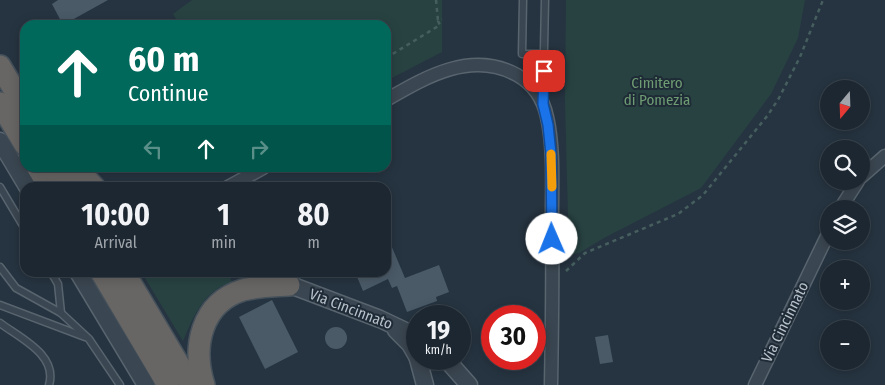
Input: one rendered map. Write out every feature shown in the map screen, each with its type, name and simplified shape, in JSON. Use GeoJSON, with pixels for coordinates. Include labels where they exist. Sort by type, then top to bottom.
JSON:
{"type":"FeatureCollection","features":[{"type":"Feature","properties":{"kind":"highway"},"geometry":{"type":"LineString","coordinates":[[0,66],[20,100]]}},
{"type":"Feature","properties":{"kind":"highway"},"geometry":{"type":"LineString","coordinates":[[0,103],[20,137]]}},
{"type":"Feature","properties":{"kind":"highway"},"geometry":{"type":"LineString","coordinates":[[80,172],[89,182]]}},
{"type":"Feature","properties":{"kind":"highway"},"geometry":{"type":"LineString","coordinates":[[111,277],[151,385]]}},
{"type":"Feature","properties":{"kind":"highway"},"geometry":{"type":"LineString","coordinates":[[111,277],[168,385]]}},
{"type":"Feature","properties":{"kind":"highway"},"geometry":{"type":"LineString","coordinates":[[111,277],[192,385]]}},
{"type":"Feature","properties":{"kind":"highway"},"geometry":{"type":"LineString","coordinates":[[204,385],[198,347],[200,335],[211,311],[228,297],[245,290],[290,285]]}},
{"type":"Feature","properties":{"kind":"street"},"geometry":{"type":"LineString","coordinates":[[391,97],[424,78],[444,71],[481,64],[502,68],[523,79],[536,91],[543,104],[550,137],[553,291],[551,385]]}},
{"type":"Feature","properties":{"kind":"street"},"geometry":{"type":"LineString","coordinates":[[0,141],[24,182]]}},
{"type":"Feature","properties":{"kind":"street"},"geometry":{"type":"LineString","coordinates":[[870,169],[885,156]]}},
{"type":"Feature","properties":{"kind":"street"},"geometry":{"type":"LineString","coordinates":[[237,182],[256,172]]}},
{"type":"Feature","properties":{"kind":"street","name":"Via Cincinnato"},"geometry":{"type":"LineString","coordinates":[[755,385],[820,250]]}},
{"type":"Feature","properties":{"kind":"street"},"geometry":{"type":"LineString","coordinates":[[81,277],[146,385]]}},
{"type":"Feature","properties":{"kind":"street","name":"Via Cincinnato"},"geometry":{"type":"LineString","coordinates":[[269,277],[406,332]]}},
{"type":"Feature","properties":{"kind":"street"},"geometry":{"type":"LineString","coordinates":[[380,320],[406,339]]}},
{"type":"Feature","properties":{"kind":"street"},"geometry":{"type":"LineString","coordinates":[[421,370],[425,385]]}},
{"type":"Feature","properties":{"kind":"street"},"geometry":{"type":"LineString","coordinates":[[456,370],[469,385]]}},
{"type":"Feature","properties":{"kind":"lane"},"geometry":{"type":"LineString","coordinates":[[523,0],[522,54],[544,54]]}},
{"type":"Feature","properties":{"kind":"lane"},"geometry":{"type":"LineString","coordinates":[[543,104],[545,0]]}},
{"type":"Feature","properties":{"kind":"lane"},"geometry":{"type":"LineString","coordinates":[[0,187],[20,221]]}},
{"type":"Feature","properties":{"kind":"lane"},"geometry":{"type":"LineString","coordinates":[[0,266],[16,288],[62,313],[89,339],[120,385]]}},
{"type":"Feature","properties":{"kind":"lane"},"geometry":{"type":"LineString","coordinates":[[54,277],[58,284],[62,313]]}},
{"type":"Feature","properties":{"kind":"lane"},"geometry":{"type":"LineString","coordinates":[[0,305],[89,339]]}},
{"type":"Feature","properties":{"kind":"lane"},"geometry":{"type":"LineString","coordinates":[[0,323],[37,350],[45,359],[50,371],[48,385]]}},
{"type":"Feature","properties":{"kind":"path"},"geometry":{"type":"LineString","coordinates":[[391,55],[440,25],[436,0]]}},
{"type":"Feature","properties":{"kind":"path"},"geometry":{"type":"LineString","coordinates":[[553,291],[567,270],[585,253],[678,214],[703,195],[768,115],[779,98],[800,57],[823,0]]}},
{"type":"Feature","properties":{"kind":"path"},"geometry":{"type":"LineString","coordinates":[[438,21],[442,19]]}},
{"type":"Feature","properties":{"kind":"green space"},"geometry":{"type":"Polygon","coordinates":[[[192,0],[442,0],[442,52],[391,78],[391,20],[177,20],[173,14],[192,0]]]}},
{"type":"Feature","properties":{"kind":"green space","name":"Cimitero di Pomezia"},"geometry":{"type":"Polygon","coordinates":[[[566,0],[805,0],[798,38],[771,94],[701,188],[579,253],[569,255],[565,100],[566,0]]]}},
{"type":"Feature","properties":{"kind":"green space"},"geometry":{"type":"Polygon","coordinates":[[[144,277],[230,277],[232,282],[214,291],[201,306],[183,341],[144,277]]]}},
{"type":"Feature","properties":{"kind":"building"},"geometry":{"type":"Polygon","coordinates":[[[58,0],[108,0],[72,20],[60,20],[52,4],[58,0]]]}},
{"type":"Feature","properties":{"kind":"building"},"geometry":{"type":"Polygon","coordinates":[[[391,245],[405,278],[439,265],[449,292],[436,297],[437,301],[426,305],[406,305],[406,309],[397,286],[392,288],[388,279],[363,291],[357,277],[391,277],[391,245]]]}},
{"type":"Feature","properties":{"kind":"building"},"geometry":{"type":"Polygon","coordinates":[[[272,300],[298,352],[265,369],[239,317],[272,300]]]}},
{"type":"Feature","properties":{"kind":"building"},"geometry":{"type":"Polygon","coordinates":[[[336,327],[344,330],[347,338],[344,346],[336,349],[328,346],[325,338],[328,330],[336,327]]]}},
{"type":"Feature","properties":{"kind":"building"},"geometry":{"type":"Polygon","coordinates":[[[608,335],[613,362],[600,364],[595,337],[608,335]]]}},
{"type":"Feature","properties":{"kind":"slow traffic"},"geometry":{"type":"LineString","coordinates":[[551,154],[552,187]]}},
{"type":"Feature","properties":{"kind":"route"},"geometry":{"type":"LineString","coordinates":[[544,71],[543,104],[547,117],[551,154],[552,239]]}}]}
